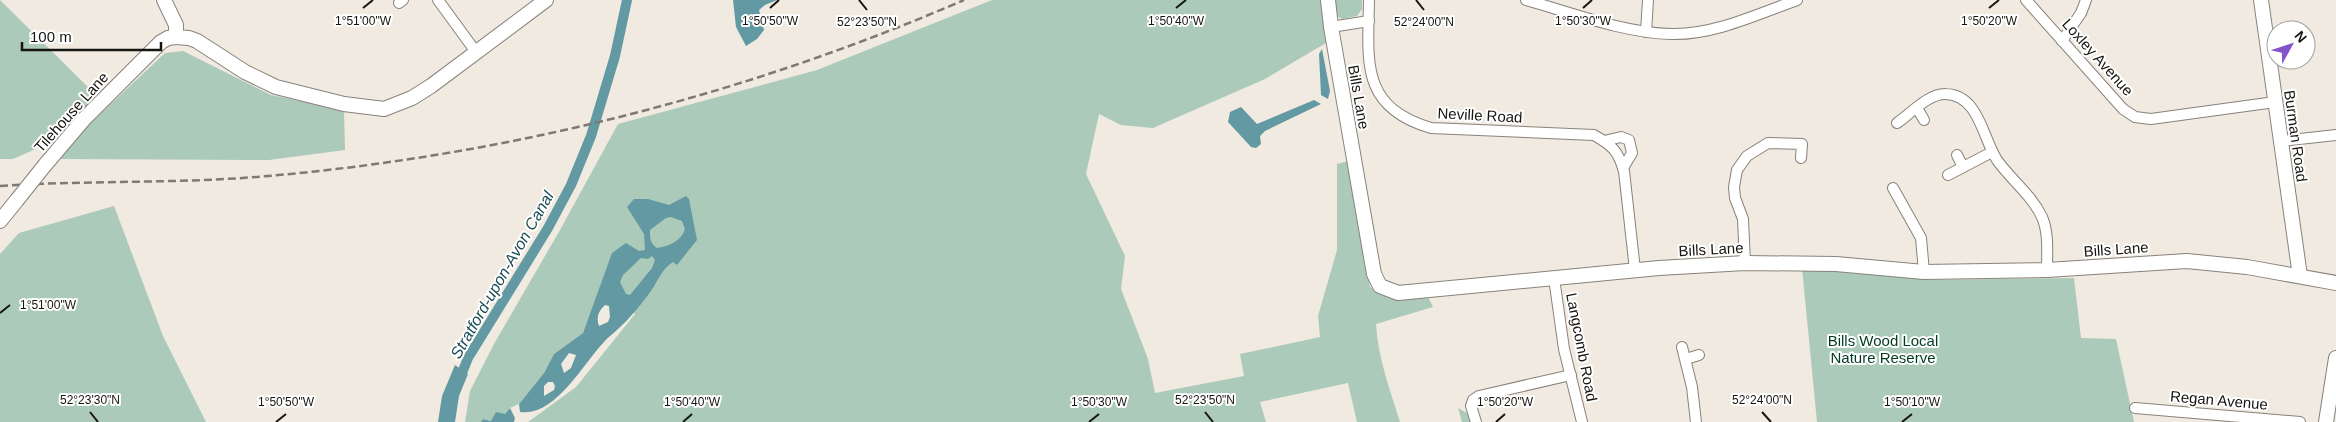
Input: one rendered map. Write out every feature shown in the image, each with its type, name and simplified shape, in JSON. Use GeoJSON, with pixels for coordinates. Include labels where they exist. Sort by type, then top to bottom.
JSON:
{"type":"FeatureCollection","features":[{"type":"Feature","properties":{"kind":"street"},"geometry":{"type":"LineString","coordinates":[[164,0],[176,25],[176,36],[197,41],[245,72],[276,87],[344,104],[384,109],[412,98],[546,0]]}},
{"type":"Feature","properties":{"kind":"street"},"geometry":{"type":"LineString","coordinates":[[438,0],[476,52]]}},
{"type":"Feature","properties":{"kind":"street","name":"Bills Lane"},"geometry":{"type":"LineString","coordinates":[[1328,0],[1331,27],[1374,274],[1380,286],[1398,292],[1635,270],[1745,262],[1836,264],[1924,272],[2047,270],[2187,261],[2247,267],[2336,283]]}},
{"type":"Feature","properties":{"kind":"street","name":"Neville Road"},"geometry":{"type":"LineString","coordinates":[[1369,0],[1370,71],[1378,93],[1400,114],[1414,123],[1431,128],[1594,135],[1604,141],[1619,156],[1623,168],[1635,270]]}},
{"type":"Feature","properties":{"kind":"street"},"geometry":{"type":"LineString","coordinates":[[1529,0],[1566,12],[1646,32],[1672,34],[1702,31],[1769,5],[1797,0]]}},
{"type":"Feature","properties":{"kind":"street"},"geometry":{"type":"LineString","coordinates":[[1646,32],[1648,0]]}},
{"type":"Feature","properties":{"kind":"street","name":"Loxley Avenue"},"geometry":{"type":"LineString","coordinates":[[2026,0],[2123,109],[2136,117],[2151,118],[2275,102]]}},
{"type":"Feature","properties":{"kind":"street"},"geometry":{"type":"LineString","coordinates":[[2062,41],[2081,13],[2086,0]]}},
{"type":"Feature","properties":{"kind":"street","name":"Burman Road"},"geometry":{"type":"LineString","coordinates":[[2261,0],[2300,276]]}},
{"type":"Feature","properties":{"kind":"street"},"geometry":{"type":"LineString","coordinates":[[1331,27],[1369,21]]}},
{"type":"Feature","properties":{"kind":"street","name":"Tilehouse Lane"},"geometry":{"type":"LineString","coordinates":[[0,221],[84,120],[149,52],[168,38],[176,36]]}},
{"type":"Feature","properties":{"kind":"street"},"geometry":{"type":"LineString","coordinates":[[1897,123],[1931,98],[1944,93],[1954,95],[1964,101],[1980,119],[1992,152],[2007,173],[2029,194],[2042,217],[2046,234],[2047,270]]}},
{"type":"Feature","properties":{"kind":"street"},"geometry":{"type":"LineString","coordinates":[[1917,108],[1924,120]]}},
{"type":"Feature","properties":{"kind":"street"},"geometry":{"type":"LineString","coordinates":[[2281,141],[2336,135]]}},
{"type":"Feature","properties":{"kind":"street","name":"Neville Road"},"geometry":{"type":"LineString","coordinates":[[1604,141],[1621,137],[1628,140],[1632,153],[1623,168]]}},
{"type":"Feature","properties":{"kind":"street"},"geometry":{"type":"LineString","coordinates":[[1745,262],[1743,219],[1735,198],[1734,187],[1737,170],[1747,156],[1768,143],[1802,144],[1801,158]]}},
{"type":"Feature","properties":{"kind":"street"},"geometry":{"type":"LineString","coordinates":[[1948,176],[1992,152]]}},
{"type":"Feature","properties":{"kind":"street"},"geometry":{"type":"LineString","coordinates":[[1957,155],[1963,168]]}},
{"type":"Feature","properties":{"kind":"street"},"geometry":{"type":"LineString","coordinates":[[1893,188],[1921,238],[1924,272]]}},
{"type":"Feature","properties":{"kind":"street","name":"Langcomb Road"},"geometry":{"type":"LineString","coordinates":[[1554,278],[1564,348],[1582,422]]}},
{"type":"Feature","properties":{"kind":"street"},"geometry":{"type":"LineString","coordinates":[[1682,347],[1686,359],[1696,422]]}},
{"type":"Feature","properties":{"kind":"street"},"geometry":{"type":"LineString","coordinates":[[1686,359],[1699,355]]}},
{"type":"Feature","properties":{"kind":"street"},"geometry":{"type":"LineString","coordinates":[[2326,422],[2332,408],[2336,358]]}},
{"type":"Feature","properties":{"kind":"street"},"geometry":{"type":"LineString","coordinates":[[1476,422],[1471,406],[1473,400],[1479,396],[1571,375]]}},
{"type":"Feature","properties":{"kind":"street","name":"Regan Avenue"},"geometry":{"type":"LineString","coordinates":[[2135,408],[2300,422]]}},
{"type":"Feature","properties":{"kind":"green space"},"geometry":{"type":"Polygon","coordinates":[[[0,0],[96,95],[56,140],[13,159],[0,159],[0,0]]]}},
{"type":"Feature","properties":{"kind":"green space"},"geometry":{"type":"Polygon","coordinates":[[[992,0],[1322,0],[1326,43],[1265,79],[1153,128],[1121,125],[1099,114],[1086,174],[1125,256],[1121,289],[1148,359],[1155,393],[1244,376],[1240,354],[1320,337],[1318,316],[1337,250],[1337,164],[1348,161],[1370,287],[1390,298],[1428,297],[1433,307],[1376,324],[1382,362],[1400,422],[1357,422],[1348,383],[1260,402],[1266,422],[528,422],[576,387],[635,314],[604,277],[583,333],[554,354],[544,373],[519,404],[491,421],[483,419],[481,422],[465,422],[470,391],[494,344],[560,230],[618,124],[817,70],[992,0]]]}},
{"type":"Feature","properties":{"kind":"green space"},"geometry":{"type":"Polygon","coordinates":[[[1335,0],[1362,0],[1362,9],[1357,16],[1342,19],[1337,16],[1335,0]]]}},
{"type":"Feature","properties":{"kind":"green space"},"geometry":{"type":"Polygon","coordinates":[[[183,51],[271,95],[344,110],[345,150],[269,160],[57,159],[81,132],[165,53],[183,51]]]}},
{"type":"Feature","properties":{"kind":"green space"},"geometry":{"type":"Polygon","coordinates":[[[114,206],[163,336],[206,422],[0,422],[0,254],[19,233],[114,206]]]}},
{"type":"Feature","properties":{"kind":"green space","name":"Bills Wood Local Nature Reserve"},"geometry":{"type":"Polygon","coordinates":[[[1802,268],[1929,280],[2074,278],[2081,338],[2116,339],[2134,422],[1817,422],[1802,268]]]}},
{"type":"Feature","properties":{"kind":"green space"},"geometry":{"type":"Polygon","coordinates":[[[1458,408],[1469,414],[1472,422],[1462,422],[1458,408]]]}},
{"type":"Feature","properties":{"kind":"water"},"geometry":{"type":"Polygon","coordinates":[[[733,0],[777,0],[759,10],[764,30],[757,39],[746,46],[736,27],[733,0]]]}},
{"type":"Feature","properties":{"kind":"water"},"geometry":{"type":"Polygon","coordinates":[[[1322,49],[1330,91],[1328,99],[1321,95],[1319,54],[1322,49]]]}},
{"type":"Feature","properties":{"kind":"water"},"geometry":{"type":"Polygon","coordinates":[[[1314,100],[1321,104],[1265,131],[1260,136],[1261,144],[1256,148],[1251,147],[1228,122],[1230,112],[1241,107],[1257,124],[1314,100]]]}},
{"type":"Feature","properties":{"kind":"water"},"geometry":{"type":"Polygon","coordinates":[[[686,196],[689,199],[697,240],[677,265],[673,262],[665,269],[637,308],[606,340],[556,398],[545,406],[533,411],[520,412],[519,404],[544,373],[554,354],[583,333],[612,253],[626,243],[639,251],[645,250],[644,234],[627,207],[634,199],[648,199],[669,205],[686,196]],[[671,217],[666,218],[650,230],[651,240],[657,248],[674,242],[681,237],[685,229],[682,221],[671,217]],[[652,256],[648,259],[641,258],[623,275],[620,282],[626,294],[630,295],[652,268],[655,260],[652,256]],[[605,305],[599,312],[599,326],[608,322],[610,317],[609,306],[605,305]],[[569,353],[561,364],[564,373],[571,368],[576,355],[569,353]],[[548,382],[544,386],[544,396],[554,390],[553,382],[548,382]]]}},
{"type":"Feature","properties":{"kind":"water"},"geometry":{"type":"Polygon","coordinates":[[[455,365],[468,374],[459,396],[455,422],[438,422],[442,396],[455,365]]]}},
{"type":"Feature","properties":{"kind":"water"},"geometry":{"type":"Polygon","coordinates":[[[510,408],[515,418],[514,422],[481,422],[483,419],[491,421],[496,412],[505,414],[510,408]]]}},
{"type":"Feature","properties":{"kind":"waterway","name":"Stratford-upon-Avon Canal"},"geometry":{"type":"LineString","coordinates":[[458,383],[468,358],[548,228],[571,185],[591,136],[615,56],[627,0]]}},
{"type":"Feature","properties":{"kind":"railway"},"geometry":{"type":"LineString","coordinates":[[0,186],[268,176],[358,166],[447,153],[623,116],[710,92],[795,65],[880,34],[964,0]]}}]}
